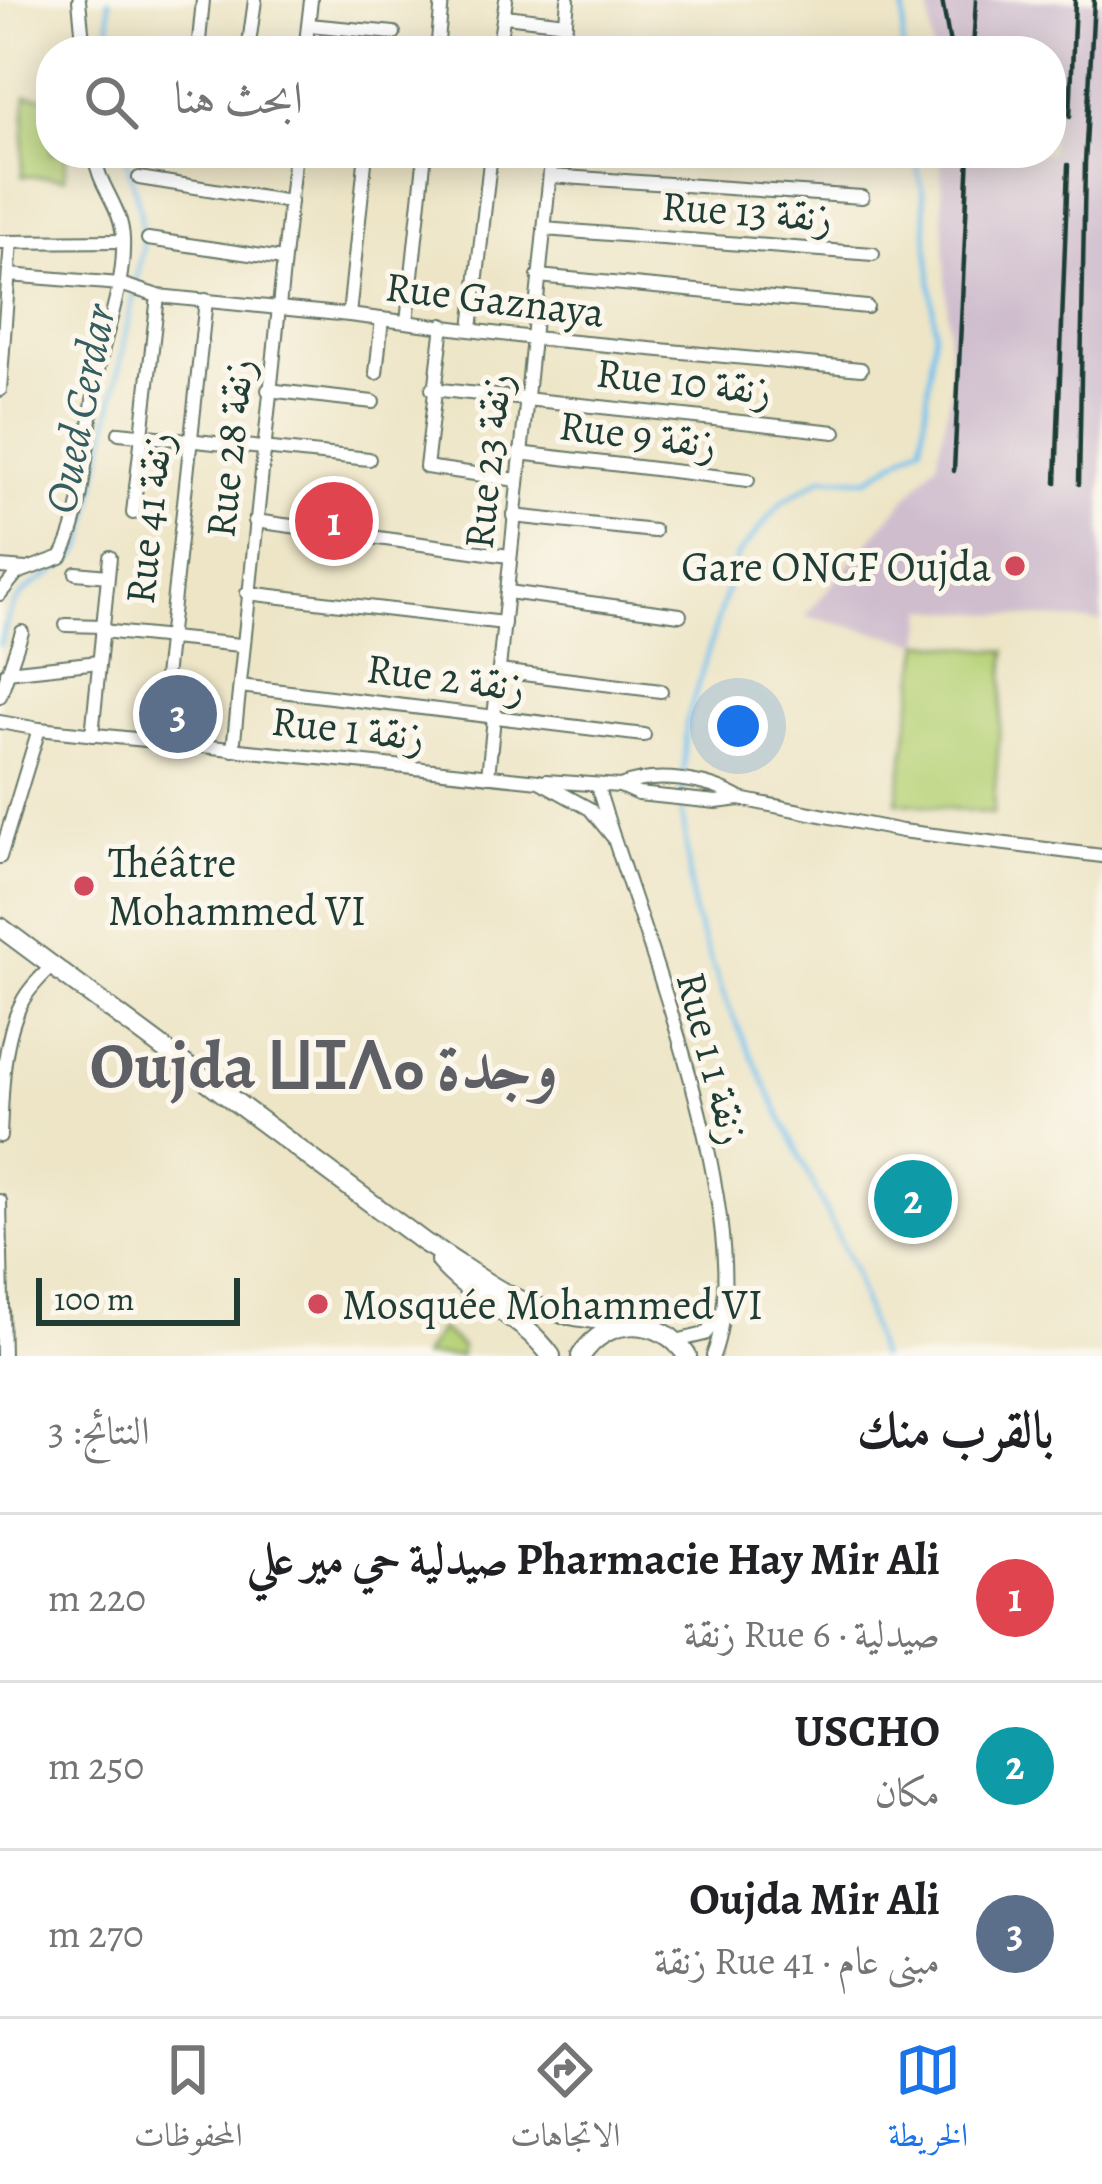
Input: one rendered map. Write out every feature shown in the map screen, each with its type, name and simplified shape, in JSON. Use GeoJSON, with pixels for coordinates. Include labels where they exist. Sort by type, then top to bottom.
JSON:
{"type":"FeatureCollection","features":[{"type":"Feature","properties":{"kind":"main road"},"geometry":{"type":"LineString","coordinates":[[0,927],[425,1244],[533,1306],[569,1316],[653,1327],[685,1350]]}},
{"type":"Feature","properties":{"kind":"main road"},"geometry":{"type":"LineString","coordinates":[[425,1244],[464,1285],[526,1330],[551,1356]]}},
{"type":"Feature","properties":{"kind":"main road"},"geometry":{"type":"LineString","coordinates":[[580,1356],[607,1330],[635,1324]]}},
{"type":"Feature","properties":{"kind":"street"},"geometry":{"type":"LineString","coordinates":[[79,0],[82,36]]}},
{"type":"Feature","properties":{"kind":"street"},"geometry":{"type":"LineString","coordinates":[[199,36],[203,0]]}},
{"type":"Feature","properties":{"kind":"street"},"geometry":{"type":"LineString","coordinates":[[250,36],[255,0]]}},
{"type":"Feature","properties":{"kind":"street"},"geometry":{"type":"LineString","coordinates":[[307,36],[311,0]]}},
{"type":"Feature","properties":{"kind":"street"},"geometry":{"type":"LineString","coordinates":[[439,36],[442,0]]}},
{"type":"Feature","properties":{"kind":"street"},"geometry":{"type":"LineString","coordinates":[[501,36],[506,0]]}},
{"type":"Feature","properties":{"kind":"street"},"geometry":{"type":"LineString","coordinates":[[565,36],[568,0]]}},
{"type":"Feature","properties":{"kind":"street"},"geometry":{"type":"LineString","coordinates":[[505,16],[566,22]]}},
{"type":"Feature","properties":{"kind":"street"},"geometry":{"type":"LineString","coordinates":[[309,25],[394,33]]}},
{"type":"Feature","properties":{"kind":"street"},"geometry":{"type":"LineString","coordinates":[[0,594],[12,577],[61,557],[70,538],[97,372],[122,285],[118,213],[100,184],[97,168]]}},
{"type":"Feature","properties":{"kind":"street","name":"Rue 28 زنقة"},"geometry":{"type":"LineString","coordinates":[[232,750],[293,168]]}},
{"type":"Feature","properties":{"kind":"street"},"geometry":{"type":"LineString","coordinates":[[350,315],[365,168]]}},
{"type":"Feature","properties":{"kind":"street"},"geometry":{"type":"LineString","coordinates":[[407,322],[423,168]]}},
{"type":"Feature","properties":{"kind":"street"},"geometry":{"type":"LineString","coordinates":[[472,329],[488,168]]}},
{"type":"Feature","properties":{"kind":"street","name":"Rue 23 زنقة"},"geometry":{"type":"LineString","coordinates":[[488,776],[551,168]]}},
{"type":"Feature","properties":{"kind":"street"},"geometry":{"type":"LineString","coordinates":[[550,176],[862,197]]}},
{"type":"Feature","properties":{"kind":"street"},"geometry":{"type":"LineString","coordinates":[[139,178],[290,202]]}},
{"type":"Feature","properties":{"kind":"street","name":"Rue 13 زنقة"},"geometry":{"type":"LineString","coordinates":[[544,229],[873,254]]}},
{"type":"Feature","properties":{"kind":"street"},"geometry":{"type":"LineString","coordinates":[[148,239],[283,259]]}},
{"type":"Feature","properties":{"kind":"street"},"geometry":{"type":"LineString","coordinates":[[0,385],[9,275],[5,242],[123,241]]}},
{"type":"Feature","properties":{"kind":"street","name":"Rue Gaznaya"},"geometry":{"type":"LineString","coordinates":[[9,275],[533,338],[861,369]]}},
{"type":"Feature","properties":{"kind":"street"},"geometry":{"type":"LineString","coordinates":[[538,276],[866,307]]}},
{"type":"Feature","properties":{"kind":"street"},"geometry":{"type":"LineString","coordinates":[[133,513],[158,296]]}},
{"type":"Feature","properties":{"kind":"street","name":"Rue 41 زنقة"},"geometry":{"type":"LineString","coordinates":[[158,742],[206,300]]}},
{"type":"Feature","properties":{"kind":"street"},"geometry":{"type":"LineString","coordinates":[[376,373],[382,319]]}},
{"type":"Feature","properties":{"kind":"street"},"geometry":{"type":"LineString","coordinates":[[443,326],[426,467],[517,480]]}},
{"type":"Feature","properties":{"kind":"street","name":"Rue 10 زنقة"},"geometry":{"type":"LineString","coordinates":[[432,389],[835,432]]}},
{"type":"Feature","properties":{"kind":"street"},"geometry":{"type":"LineString","coordinates":[[268,390],[373,402]]}},
{"type":"Feature","properties":{"kind":"street"},"geometry":{"type":"LineString","coordinates":[[119,433],[369,459]]}},
{"type":"Feature","properties":{"kind":"street","name":"Rue 9 زنقة"},"geometry":{"type":"LineString","coordinates":[[519,453],[748,480]]}},
{"type":"Feature","properties":{"kind":"street"},"geometry":{"type":"LineString","coordinates":[[513,516],[654,531]]}},
{"type":"Feature","properties":{"kind":"street"},"geometry":{"type":"LineString","coordinates":[[255,521],[509,556]]}},
{"type":"Feature","properties":{"kind":"street"},"geometry":{"type":"LineString","coordinates":[[92,734],[110,557]]}},
{"type":"Feature","properties":{"kind":"street"},"geometry":{"type":"LineString","coordinates":[[0,567],[28,569]]}},
{"type":"Feature","properties":{"kind":"street"},"geometry":{"type":"LineString","coordinates":[[76,573],[108,576]]}},
{"type":"Feature","properties":{"kind":"street"},"geometry":{"type":"LineString","coordinates":[[508,592],[680,615]]}},
{"type":"Feature","properties":{"kind":"street"},"geometry":{"type":"LineString","coordinates":[[248,593],[504,623]]}},
{"type":"Feature","properties":{"kind":"street"},"geometry":{"type":"LineString","coordinates":[[66,625],[240,645]]}},
{"type":"Feature","properties":{"kind":"street"},"geometry":{"type":"LineString","coordinates":[[0,696],[22,632]]}},
{"type":"Feature","properties":{"kind":"street"},"geometry":{"type":"LineString","coordinates":[[7,672],[99,662]]}},
{"type":"Feature","properties":{"kind":"street"},"geometry":{"type":"LineString","coordinates":[[499,671],[661,691]]}},
{"type":"Feature","properties":{"kind":"street","name":"Rue 2 زنقة"},"geometry":{"type":"LineString","coordinates":[[240,686],[644,735]]}},
{"type":"Feature","properties":{"kind":"street"},"geometry":{"type":"LineString","coordinates":[[0,722],[39,729],[0,856]]}},
{"type":"Feature","properties":{"kind":"street","name":"Rue زنقة 1"},"geometry":{"type":"LineString","coordinates":[[39,729],[538,781]]}},
{"type":"Feature","properties":{"kind":"street"},"geometry":{"type":"LineString","coordinates":[[620,786],[641,778],[719,786],[740,799]]}},
{"type":"Feature","properties":{"kind":"street"},"geometry":{"type":"LineString","coordinates":[[538,781],[620,786],[638,794],[716,802],[740,799],[902,831],[1102,856]]}},
{"type":"Feature","properties":{"kind":"street"},"geometry":{"type":"LineString","coordinates":[[538,781],[590,809],[612,836]]}},
{"type":"Feature","properties":{"kind":"street","name":"Rue 1 زنقة 1"},"geometry":{"type":"LineString","coordinates":[[597,784],[698,1113],[722,1240],[725,1302],[713,1356]]}},
{"type":"Feature","properties":{"kind":"street"},"geometry":{"type":"LineString","coordinates":[[0,1136],[7,1059],[18,1009],[52,965]]}},
{"type":"Feature","properties":{"kind":"street"},"geometry":{"type":"LineString","coordinates":[[0,1201],[3,1356]]}},
{"type":"Feature","properties":{"kind":"street"},"geometry":{"type":"LineString","coordinates":[[685,1350],[705,1334],[725,1302]]}},
{"type":"Feature","properties":{"kind":"shaded area"},"geometry":{"type":"Polygon","coordinates":[[[928,0],[1102,0],[1102,622],[926,609],[921,643],[805,616],[937,462],[951,388],[941,168],[1066,168],[1066,36],[932,36],[928,0]]]}},
{"type":"Feature","properties":{"kind":"green space"},"geometry":{"type":"Polygon","coordinates":[[[26,96],[36,96],[36,168],[65,168],[65,178],[22,176],[26,96]]]}},
{"type":"Feature","properties":{"kind":"green space"},"geometry":{"type":"Polygon","coordinates":[[[921,643],[1006,651],[993,814],[897,802],[921,643]]]}},
{"type":"Feature","properties":{"kind":"green space"},"geometry":{"type":"Polygon","coordinates":[[[440,1329],[462,1347],[460,1356],[423,1356],[440,1329]]]}},
{"type":"Feature","properties":{"kind":"waterway","name":"Oued Cerdar"},"geometry":{"type":"LineString","coordinates":[[109,0],[110,36]]}},
{"type":"Feature","properties":{"kind":"waterway"},"geometry":{"type":"LineString","coordinates":[[903,36],[905,0]]}},
{"type":"Feature","properties":{"kind":"waterway","name":"Oued Cerdar"},"geometry":{"type":"LineString","coordinates":[[0,644],[20,597],[70,561],[85,542],[143,247],[140,209],[129,168]]}},
{"type":"Feature","properties":{"kind":"waterway"},"geometry":{"type":"LineString","coordinates":[[879,1356],[853,1268],[727,1004],[694,915],[682,810],[686,724],[737,556],[782,502],[823,477],[868,479],[922,444],[935,329],[917,168]]}},
{"type":"Feature","properties":{"kind":"railway"},"geometry":{"type":"LineString","coordinates":[[942,0],[948,36]]}},
{"type":"Feature","properties":{"kind":"railway"},"geometry":{"type":"LineString","coordinates":[[974,36],[976,0]]}},
{"type":"Feature","properties":{"kind":"railway"},"geometry":{"type":"LineString","coordinates":[[1070,117],[1075,0]]}},
{"type":"Feature","properties":{"kind":"railway"},"geometry":{"type":"LineString","coordinates":[[1079,484],[1085,163],[1094,0]]}},
{"type":"Feature","properties":{"kind":"railway"},"geometry":{"type":"LineString","coordinates":[[1056,483],[1068,165]]}},
{"type":"Feature","properties":{"kind":"railway"},"geometry":{"type":"LineString","coordinates":[[954,471],[968,168]]}},
{"type":"Feature","properties":{"kind":"place","name":"Pharmacie Hay Mir Ali صيدلية حي مير علي"},"geometry":{"type":"Point","coordinates":[334,521]}},
{"type":"Feature","properties":{"kind":"place","name":"Gare ONCF Oujda"},"geometry":{"type":"Point","coordinates":[1015,566]}},
{"type":"Feature","properties":{"kind":"place","name":"Oujda Mir Ali"},"geometry":{"type":"Point","coordinates":[178,714]}},
{"type":"Feature","properties":{"kind":"place","name":"Théâtre Mohammed VI"},"geometry":{"type":"Point","coordinates":[84,886]}},
{"type":"Feature","properties":{"kind":"place","name":"USCHO"},"geometry":{"type":"Point","coordinates":[913,1199]}},
{"type":"Feature","properties":{"kind":"place","name":"Mosquée Mohammed VI"},"geometry":{"type":"Point","coordinates":[318,1304]}},
{"type":"Feature","properties":{"kind":"district","name":"Oujda ⵡⵊⴷⴰ وجدة"},"geometry":{"type":"Point","coordinates":[324,1066]}}]}
